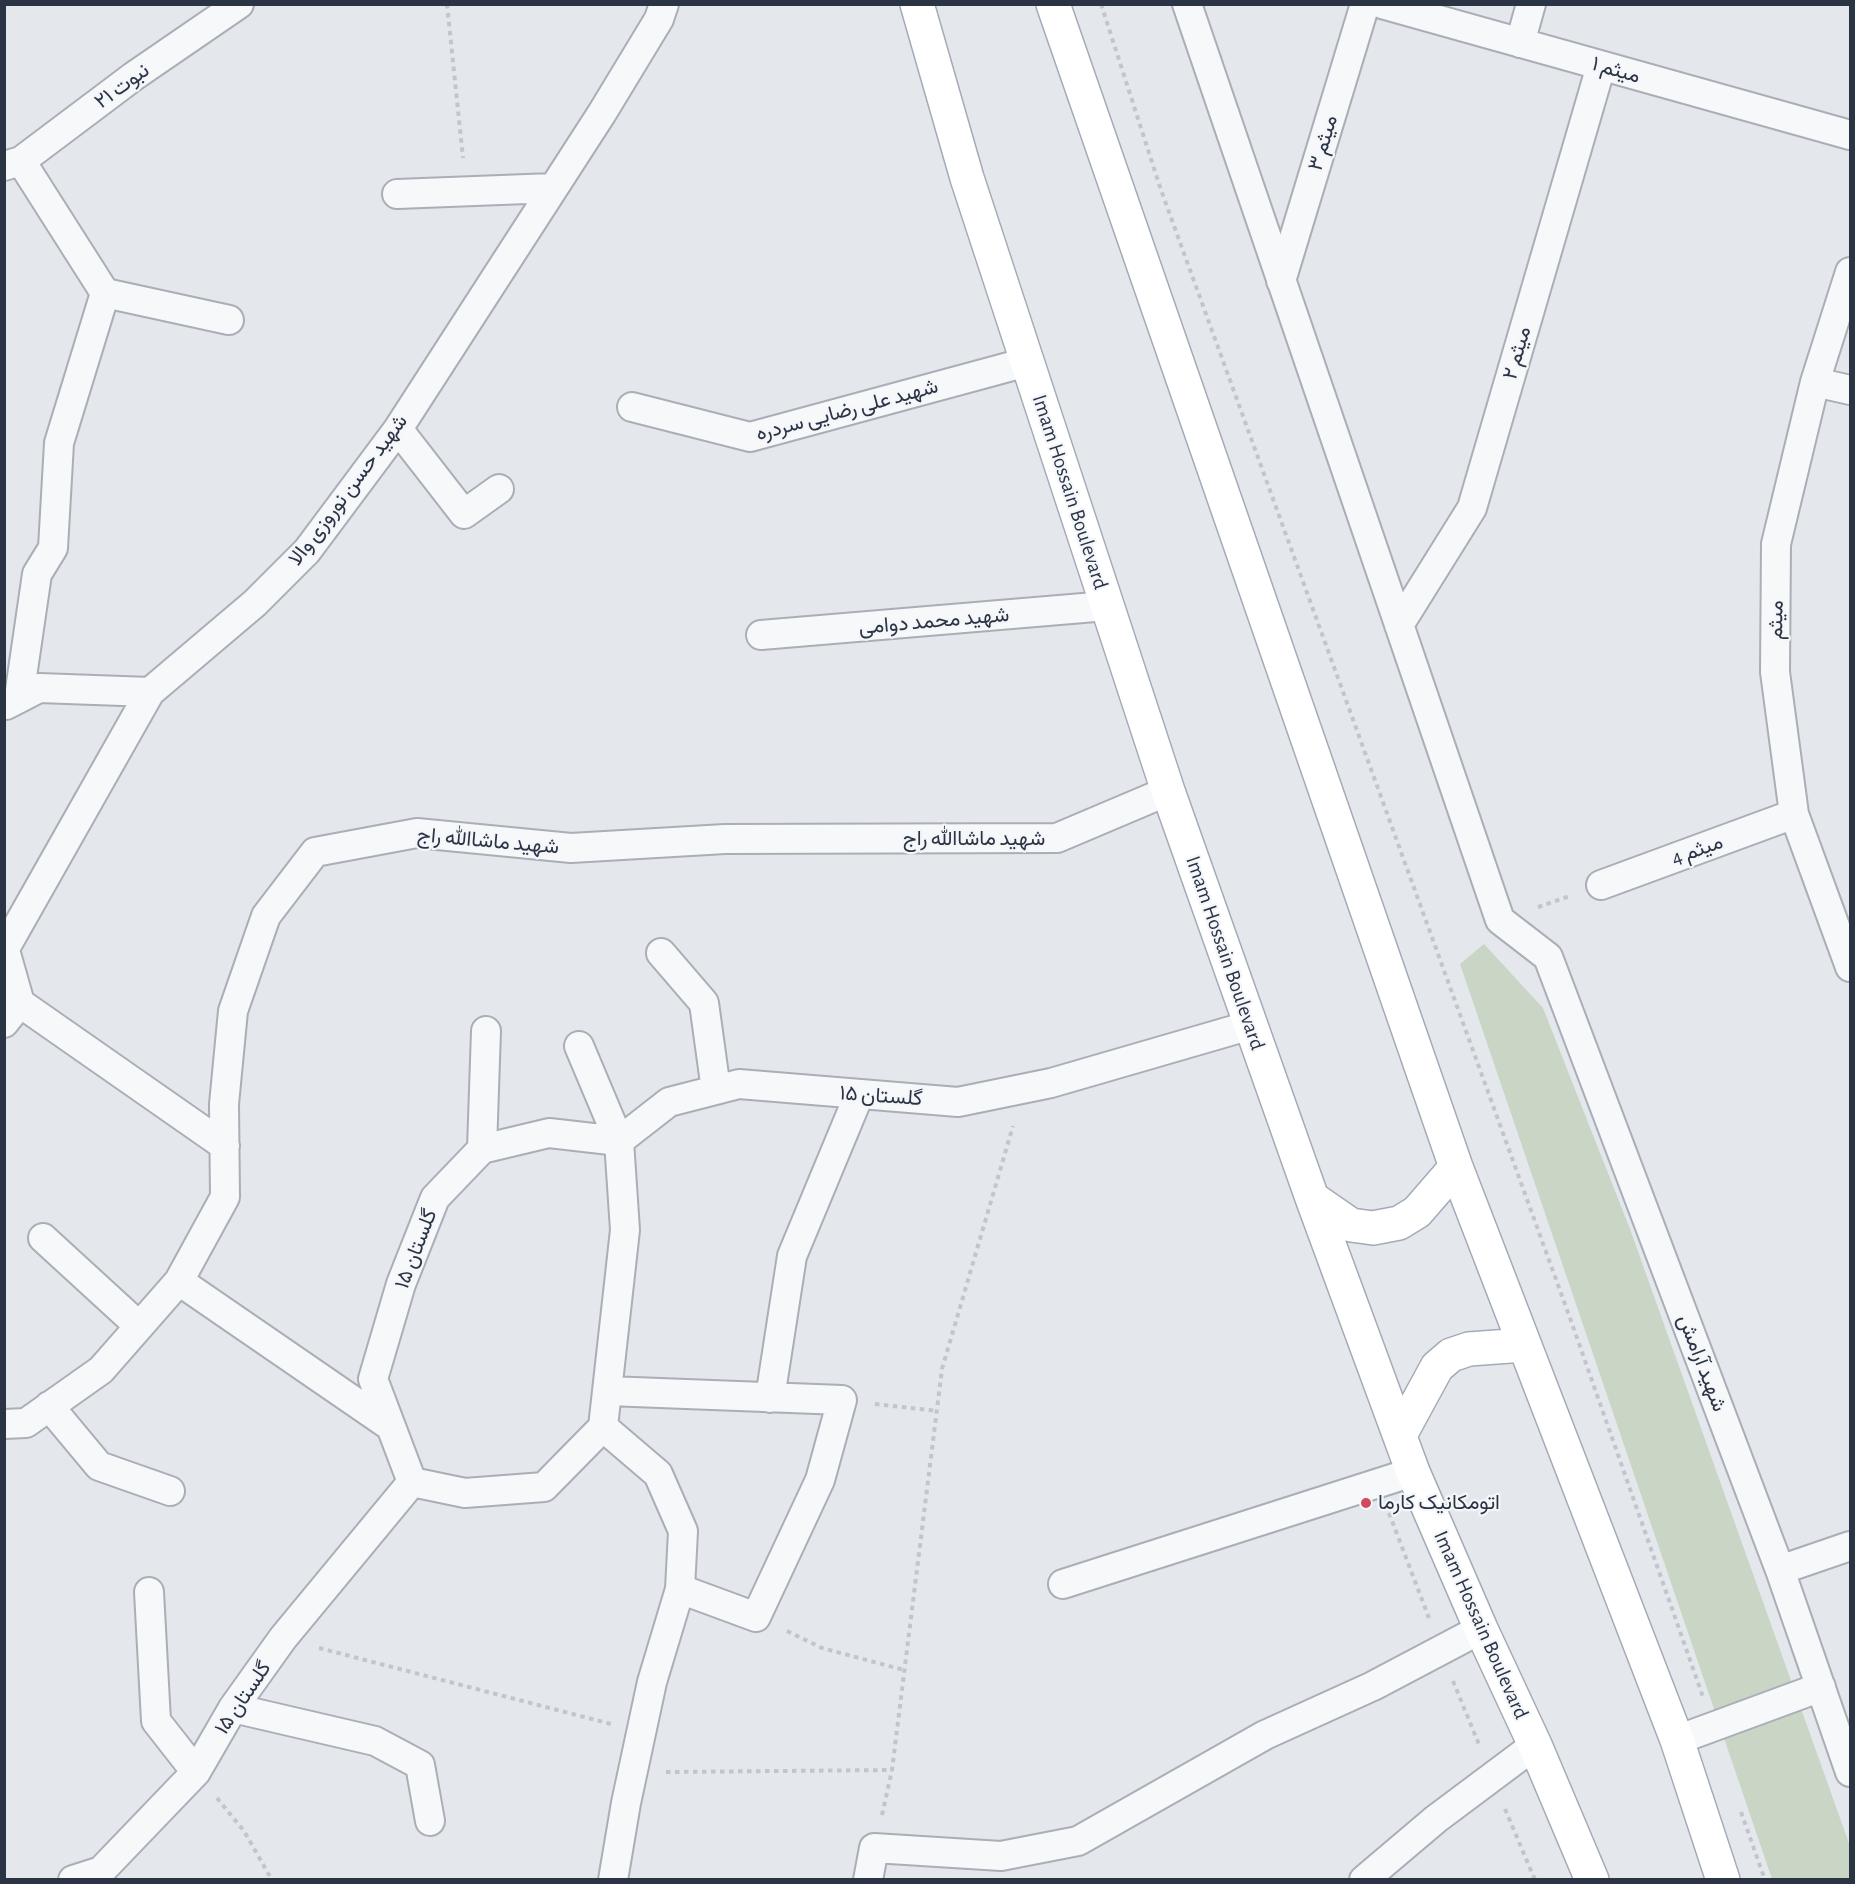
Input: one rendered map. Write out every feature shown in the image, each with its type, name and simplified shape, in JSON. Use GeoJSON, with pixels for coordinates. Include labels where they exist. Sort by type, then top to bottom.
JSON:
{"type":"FeatureCollection","features":[{"type":"Feature","properties":{"kind":"main road","name":"Imam Hossain Boulevard"},"geometry":{"type":"LineString","coordinates":[[917,4],[967,178],[1168,791],[1312,1198],[1413,1472],[1481,1629],[1536,1745],[1592,1880]]}},
{"type":"Feature","properties":{"kind":"main road"},"geometry":{"type":"LineString","coordinates":[[1053,4],[1456,1167],[1677,1740],[1724,1880]]}},
{"type":"Feature","properties":{"kind":"main road"},"geometry":{"type":"LineString","coordinates":[[1312,1198],[1351,1225],[1373,1228],[1400,1223],[1417,1212],[1456,1167]]}},
{"type":"Feature","properties":{"kind":"main road"},"geometry":{"type":"LineString","coordinates":[[1400,1435],[1437,1367],[1451,1355],[1469,1349],[1524,1345]]}},
{"type":"Feature","properties":{"kind":"street","name":"شهید حسن نوروزی والا"},"geometry":{"type":"LineString","coordinates":[[5,950],[150,692],[255,603],[307,550],[398,429],[602,113],[659,19],[664,4]]}},
{"type":"Feature","properties":{"kind":"street"},"geometry":{"type":"LineString","coordinates":[[1186,4],[1500,920]]}},
{"type":"Feature","properties":{"kind":"street","name":"میثم ۳"},"geometry":{"type":"LineString","coordinates":[[1281,281],[1365,4]]}},
{"type":"Feature","properties":{"kind":"street","name":"میثم ۱"},"geometry":{"type":"LineString","coordinates":[[1382,4],[1851,135]]}},
{"type":"Feature","properties":{"kind":"street"},"geometry":{"type":"LineString","coordinates":[[1520,43],[1531,4]]}},
{"type":"Feature","properties":{"kind":"street","name":"نبوت ۲۱"},"geometry":{"type":"LineString","coordinates":[[13,163],[134,76],[239,5]]}},
{"type":"Feature","properties":{"kind":"street","name":"میثم ۲"},"geometry":{"type":"LineString","coordinates":[[1399,625],[1472,508],[1601,66]]}},
{"type":"Feature","properties":{"kind":"street"},"geometry":{"type":"LineString","coordinates":[[13,163],[105,293],[229,320]]}},
{"type":"Feature","properties":{"kind":"street"},"geometry":{"type":"LineString","coordinates":[[397,194],[553,188]]}},
{"type":"Feature","properties":{"kind":"street","name":"میثم"},"geometry":{"type":"LineString","coordinates":[[1851,272],[1815,382],[1776,544],[1775,672],[1794,814],[1851,967]]}},
{"type":"Feature","properties":{"kind":"street"},"geometry":{"type":"LineString","coordinates":[[12,702],[37,574],[53,548],[58,443],[105,293]]}},
{"type":"Feature","properties":{"kind":"street","name":"شهید علی رضایی سردره"},"geometry":{"type":"LineString","coordinates":[[632,407],[750,437],[1027,362]]}},
{"type":"Feature","properties":{"kind":"street"},"geometry":{"type":"LineString","coordinates":[[1815,382],[1851,390]]}},
{"type":"Feature","properties":{"kind":"street"},"geometry":{"type":"LineString","coordinates":[[398,429],[464,514],[499,489]]}},
{"type":"Feature","properties":{"kind":"street","name":"شهید محمد دوامی"},"geometry":{"type":"LineString","coordinates":[[761,635],[1107,606]]}},
{"type":"Feature","properties":{"kind":"street"},"geometry":{"type":"LineString","coordinates":[[12,702],[39,688],[150,692]]}},
{"type":"Feature","properties":{"kind":"street","name":"شهید ماشاالله راج"},"geometry":{"type":"LineString","coordinates":[[4,1424],[26,1423],[101,1370],[179,1281],[225,1197],[224,1104],[233,1011],[266,916],[315,852],[417,833],[571,848],[725,839],[1057,838],[1168,791]]}},
{"type":"Feature","properties":{"kind":"street","name":"میثم 4"},"geometry":{"type":"LineString","coordinates":[[1601,885],[1794,814]]}},
{"type":"Feature","properties":{"kind":"street","name":"شهید آرامش"},"geometry":{"type":"LineString","coordinates":[[1500,920],[1548,957],[1780,1570],[1851,1772]]}},
{"type":"Feature","properties":{"kind":"street"},"geometry":{"type":"LineString","coordinates":[[5,950],[12,1013],[225,1146]]}},
{"type":"Feature","properties":{"kind":"street"},"geometry":{"type":"LineString","coordinates":[[661,953],[704,1003],[716,1090]]}},
{"type":"Feature","properties":{"kind":"street","name":"گلستان ۱۵"},"geometry":{"type":"LineString","coordinates":[[619,1141],[669,1101],[739,1084],[958,1102],[1050,1083],[1251,1025]]}},
{"type":"Feature","properties":{"kind":"street"},"geometry":{"type":"LineString","coordinates":[[486,1032],[482,1149],[549,1133],[619,1141]]}},
{"type":"Feature","properties":{"kind":"street"},"geometry":{"type":"LineString","coordinates":[[412,1482],[465,1493],[544,1487],[603,1426],[625,1230],[619,1141],[579,1046]]}},
{"type":"Feature","properties":{"kind":"street"},"geometry":{"type":"LineString","coordinates":[[770,1398],[792,1256],[859,1095]]}},
{"type":"Feature","properties":{"kind":"street","name":"گلستان ۱۵"},"geometry":{"type":"LineString","coordinates":[[73,1880],[101,1871],[196,1772],[233,1708],[283,1638],[412,1482],[373,1379],[401,1284],[435,1198],[482,1149]]}},
{"type":"Feature","properties":{"kind":"street"},"geometry":{"type":"LineString","coordinates":[[43,1238],[139,1326]]}},
{"type":"Feature","properties":{"kind":"street"},"geometry":{"type":"LineString","coordinates":[[179,1281],[390,1426]]}},
{"type":"Feature","properties":{"kind":"street"},"geometry":{"type":"LineString","coordinates":[[608,1391],[842,1400],[820,1479],[756,1617],[680,1588]]}},
{"type":"Feature","properties":{"kind":"street"},"geometry":{"type":"LineString","coordinates":[[49,1406],[99,1466],[170,1491]]}},
{"type":"Feature","properties":{"kind":"street"},"geometry":{"type":"LineString","coordinates":[[603,1426],[658,1474],[683,1531],[680,1588],[652,1682],[632,1773],[613,1880]]}},
{"type":"Feature","properties":{"kind":"street"},"geometry":{"type":"LineString","coordinates":[[1063,1584],[1413,1472]]}},
{"type":"Feature","properties":{"kind":"street"},"geometry":{"type":"LineString","coordinates":[[1780,1570],[1851,1546]]}},
{"type":"Feature","properties":{"kind":"street"},"geometry":{"type":"LineString","coordinates":[[149,1592],[156,1721],[196,1772]]}},
{"type":"Feature","properties":{"kind":"street"},"geometry":{"type":"LineString","coordinates":[[868,1880],[874,1848],[1001,1856],[1078,1840],[1265,1735],[1373,1686],[1481,1629]]}},
{"type":"Feature","properties":{"kind":"street"},"geometry":{"type":"LineString","coordinates":[[1677,1740],[1821,1687]]}},
{"type":"Feature","properties":{"kind":"street"},"geometry":{"type":"LineString","coordinates":[[233,1708],[375,1741],[420,1765],[430,1821]]}},
{"type":"Feature","properties":{"kind":"street"},"geometry":{"type":"LineString","coordinates":[[1364,1880],[1436,1819],[1536,1745]]}},
{"type":"Feature","properties":{"kind":"path"},"geometry":{"type":"LineString","coordinates":[[447,4],[466,191]]}},
{"type":"Feature","properties":{"kind":"path"},"geometry":{"type":"LineString","coordinates":[[1101,4],[1161,190],[1570,1318],[1713,1726]]}},
{"type":"Feature","properties":{"kind":"path"},"geometry":{"type":"LineString","coordinates":[[1500,920],[1601,885]]}},
{"type":"Feature","properties":{"kind":"path"},"geometry":{"type":"LineString","coordinates":[[874,1848],[891,1770],[942,1369],[1024,1088]]}},
{"type":"Feature","properties":{"kind":"path"},"geometry":{"type":"LineString","coordinates":[[842,1400],[937,1411]]}},
{"type":"Feature","properties":{"kind":"path"},"geometry":{"type":"LineString","coordinates":[[756,1617],[822,1648],[904,1670]]}},
{"type":"Feature","properties":{"kind":"path"},"geometry":{"type":"LineString","coordinates":[[283,1638],[641,1732]]}},
{"type":"Feature","properties":{"kind":"path"},"geometry":{"type":"LineString","coordinates":[[632,1773],[891,1770]]}},
{"type":"Feature","properties":{"kind":"path"},"geometry":{"type":"LineString","coordinates":[[196,1772],[244,1832],[272,1880]]}},
{"type":"Feature","properties":{"kind":"path"},"geometry":{"type":"LineString","coordinates":[[1738,1802],[1765,1880]]}},
{"type":"Feature","properties":{"kind":"green space"},"geometry":{"type":"Polygon","coordinates":[[[1484,944],[1543,1008],[1630,1229],[1850,1846],[1850,1879],[1772,1879],[1460,964],[1484,944]]]}},
{"type":"Feature","properties":{"kind":"place","name":"اتومکانیک کارما"},"geometry":{"type":"Point","coordinates":[1366,1503]}}]}
